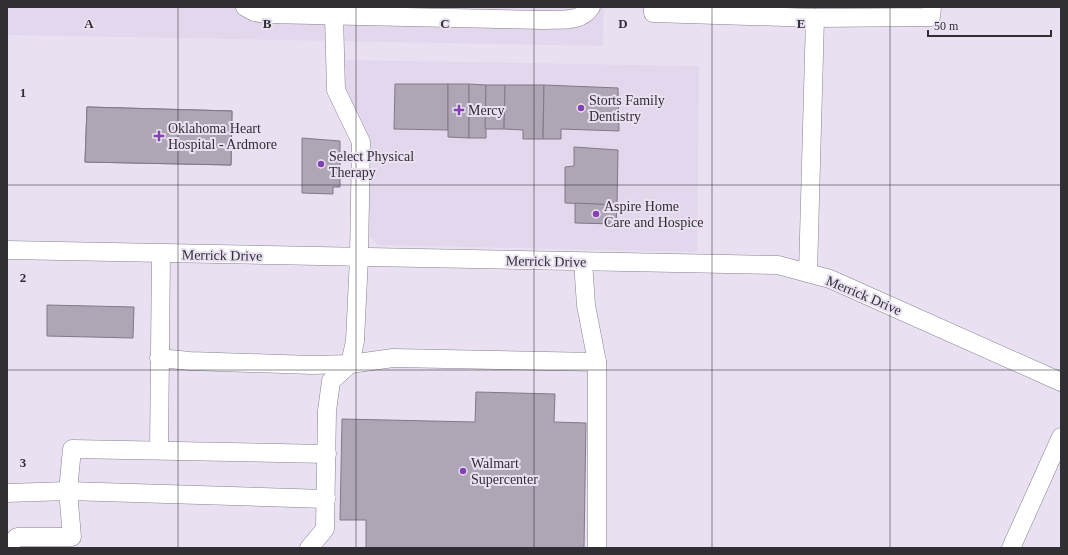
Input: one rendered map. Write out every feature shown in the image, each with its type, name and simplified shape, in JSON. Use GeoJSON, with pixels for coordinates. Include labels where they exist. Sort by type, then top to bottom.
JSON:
{"type":"FeatureCollection","features":[{"type":"Feature","properties":{"kind":"street"},"geometry":{"type":"LineString","coordinates":[[245,7],[254,12],[266,14],[536,20],[577,19],[592,7]]}},
{"type":"Feature","properties":{"kind":"street"},"geometry":{"type":"LineString","coordinates":[[653,7],[653,13],[816,18],[931,17],[932,7]]}},
{"type":"Feature","properties":{"kind":"street"},"geometry":{"type":"LineString","coordinates":[[309,548],[325,529],[327,412],[331,381],[350,364],[355,341],[359,257],[361,142],[336,90],[334,15]]}},
{"type":"Feature","properties":{"kind":"street"},"geometry":{"type":"LineString","coordinates":[[808,273],[816,18]]}},
{"type":"Feature","properties":{"kind":"street","name":"Merrick Drive"},"geometry":{"type":"LineString","coordinates":[[7,250],[778,265],[830,279],[1061,382]]}},
{"type":"Feature","properties":{"kind":"street"},"geometry":{"type":"LineString","coordinates":[[159,450],[161,254]]}},
{"type":"Feature","properties":{"kind":"street"},"geometry":{"type":"LineString","coordinates":[[583,262],[586,305],[597,362],[597,548]]}},
{"type":"Feature","properties":{"kind":"street"},"geometry":{"type":"LineString","coordinates":[[159,358],[190,361],[312,365],[350,364],[393,358],[597,362]]}},
{"type":"Feature","properties":{"kind":"street"},"geometry":{"type":"LineString","coordinates":[[1011,548],[1061,437]]}},
{"type":"Feature","properties":{"kind":"street"},"geometry":{"type":"LineString","coordinates":[[9,548],[16,537],[72,537],[68,491],[72,449],[327,454]]}},
{"type":"Feature","properties":{"kind":"street"},"geometry":{"type":"LineString","coordinates":[[7,493],[68,491],[326,499]]}},
{"type":"Feature","properties":{"kind":"shaded area"},"geometry":{"type":"Polygon","coordinates":[[[7,7],[604,7],[603,46],[7,35],[7,7]]]}},
{"type":"Feature","properties":{"kind":"shaded area"},"geometry":{"type":"Polygon","coordinates":[[[344,60],[699,66],[697,252],[378,245],[369,236],[368,143],[342,84],[344,60]]]}},
{"type":"Feature","properties":{"kind":"building"},"geometry":{"type":"Polygon","coordinates":[[[395,84],[448,84],[448,130],[394,129],[395,84]]]}},
{"type":"Feature","properties":{"kind":"building","name":"Mercy"},"geometry":{"type":"Polygon","coordinates":[[[448,84],[469,84],[469,138],[448,137],[448,84]]]}},
{"type":"Feature","properties":{"kind":"building"},"geometry":{"type":"Polygon","coordinates":[[[469,84],[486,85],[486,138],[469,138],[469,84]]]}},
{"type":"Feature","properties":{"kind":"building"},"geometry":{"type":"Polygon","coordinates":[[[486,85],[505,85],[504,129],[485,129],[486,85]]]}},
{"type":"Feature","properties":{"kind":"building"},"geometry":{"type":"Polygon","coordinates":[[[505,85],[544,85],[543,139],[523,139],[523,130],[504,129],[505,85]]]}},
{"type":"Feature","properties":{"kind":"building","name":"Storts Family Dentistry"},"geometry":{"type":"Polygon","coordinates":[[[544,85],[618,88],[619,131],[561,129],[561,139],[543,139],[544,85]]]}},
{"type":"Feature","properties":{"kind":"building","name":"Oklahoma Heart Hospital - Ardmore"},"geometry":{"type":"Polygon","coordinates":[[[87,107],[232,111],[231,165],[85,162],[87,107]]]}},
{"type":"Feature","properties":{"kind":"building","name":"Oklahoma Heart Hospital - Ardmore"},"geometry":{"type":"Polygon","coordinates":[[[87,107],[232,111],[231,165],[85,162],[87,107]]]}},
{"type":"Feature","properties":{"kind":"building","name":"Select Physical Therapy"},"geometry":{"type":"Polygon","coordinates":[[[302,138],[340,141],[340,187],[333,187],[333,194],[302,193],[302,138]]]}},
{"type":"Feature","properties":{"kind":"building"},"geometry":{"type":"Polygon","coordinates":[[[574,147],[618,150],[617,205],[565,203],[565,167],[574,166],[574,147]]]}},
{"type":"Feature","properties":{"kind":"building","name":"Aspire Home Care and Hospice"},"geometry":{"type":"Polygon","coordinates":[[[575,203],[617,205],[616,224],[575,223],[575,203]]]}},
{"type":"Feature","properties":{"kind":"building"},"geometry":{"type":"Polygon","coordinates":[[[47,305],[134,307],[133,338],[47,336],[47,305]]]}},
{"type":"Feature","properties":{"kind":"building","name":"Walmart Supercenter"},"geometry":{"type":"Polygon","coordinates":[[[476,392],[555,394],[554,422],[586,423],[584,548],[366,548],[366,520],[340,520],[342,419],[475,422],[476,392]]]}},
{"type":"Feature","properties":{"kind":"place","name":"Storts Family Dentistry"},"geometry":{"type":"Point","coordinates":[581,108]}},
{"type":"Feature","properties":{"kind":"place","name":"Mercy"},"geometry":{"type":"Point","coordinates":[459,110]}},
{"type":"Feature","properties":{"kind":"place","name":"Oklahoma Heart Hospital - Ardmore"},"geometry":{"type":"Point","coordinates":[159,136]}},
{"type":"Feature","properties":{"kind":"place","name":"Select Physical Therapy"},"geometry":{"type":"Point","coordinates":[321,164]}},
{"type":"Feature","properties":{"kind":"place","name":"Aspire Home Care and Hospice"},"geometry":{"type":"Point","coordinates":[596,214]}},
{"type":"Feature","properties":{"kind":"place","name":"Walmart Supercenter"},"geometry":{"type":"Point","coordinates":[463,471]}}]}
